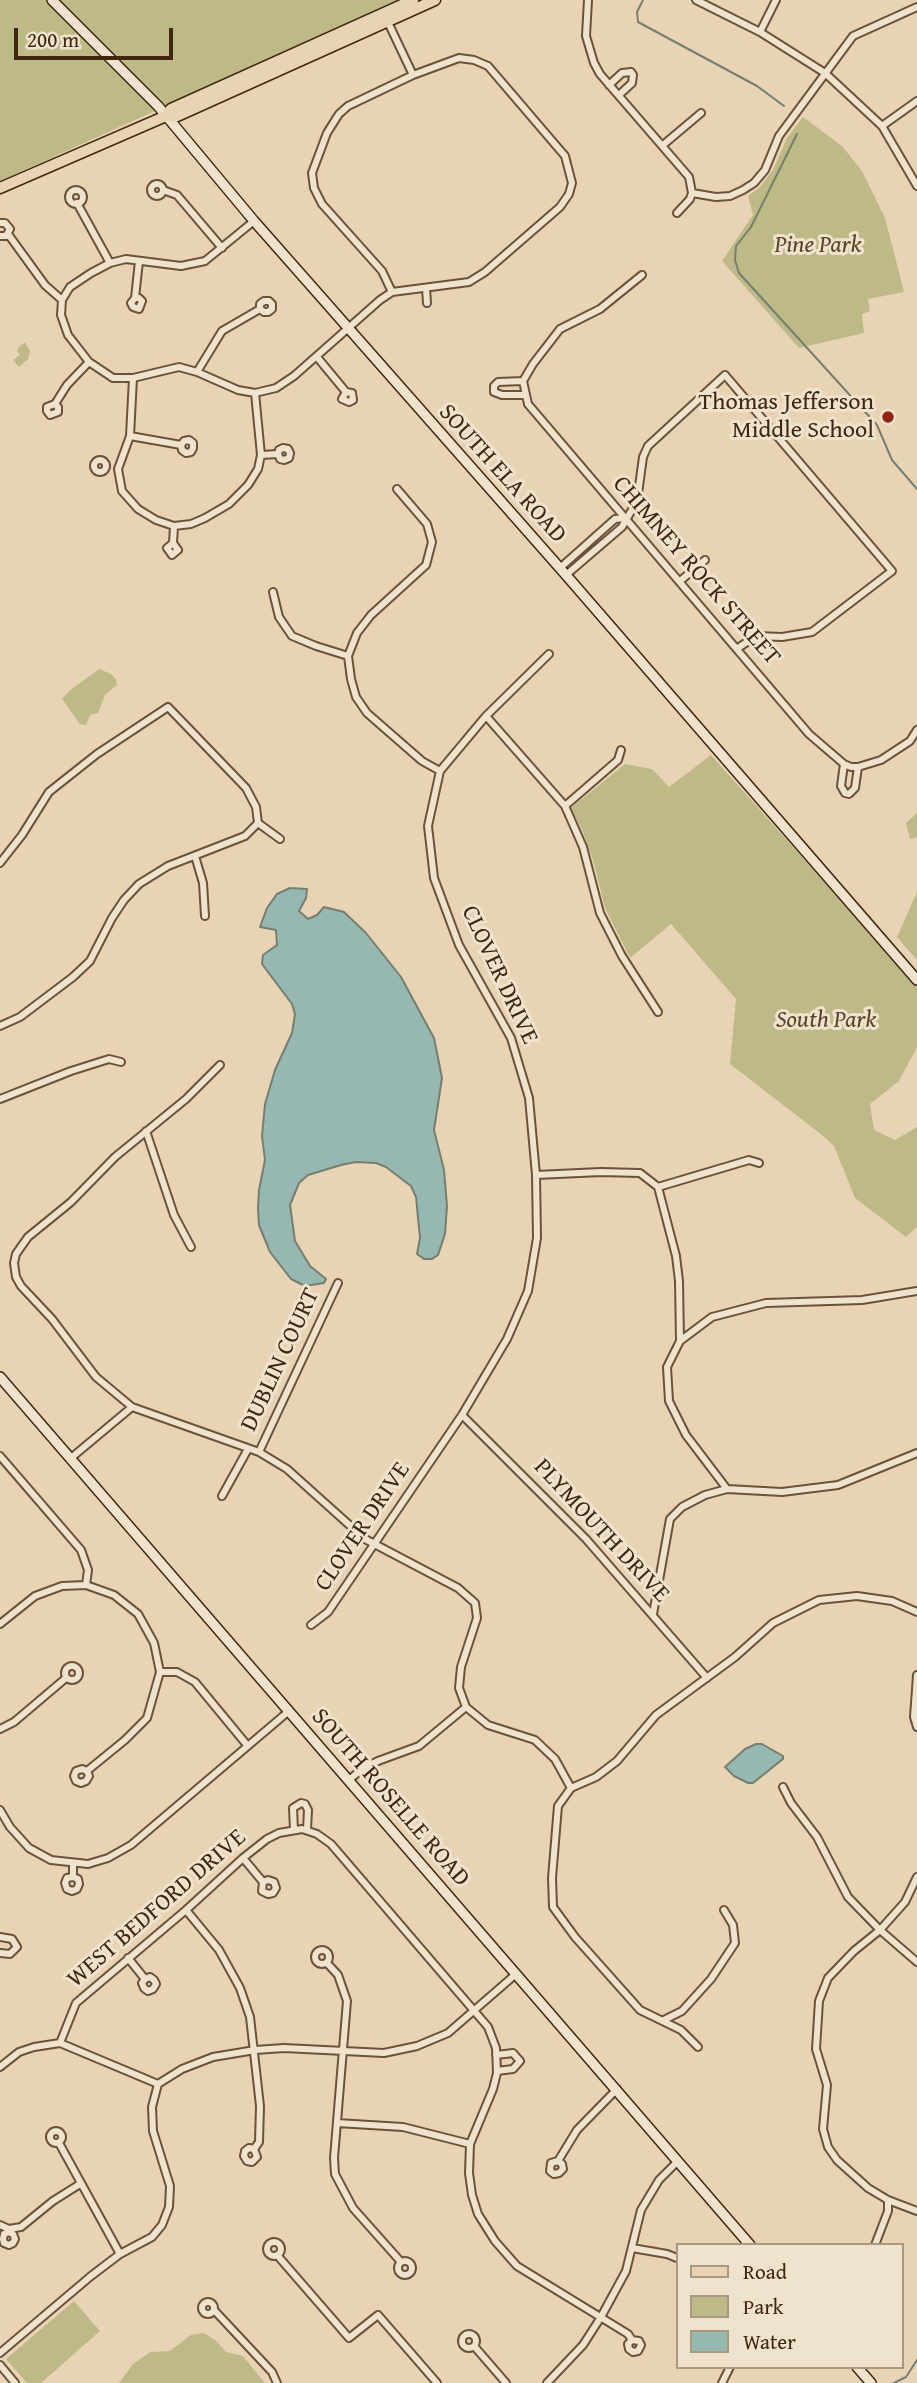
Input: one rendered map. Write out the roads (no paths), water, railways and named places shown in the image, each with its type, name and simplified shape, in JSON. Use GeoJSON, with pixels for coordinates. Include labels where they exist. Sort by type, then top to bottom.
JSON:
{"type":"FeatureCollection","features":[{"type":"Feature","properties":{"kind":"main road","name":"SOUTH ELA ROAD"},"geometry":{"type":"LineString","coordinates":[[52,0],[166,116],[254,221],[563,571],[917,979]]}},
{"type":"Feature","properties":{"kind":"main road"},"geometry":{"type":"LineString","coordinates":[[0,188],[166,116],[171,109],[386,17],[413,0]]}},
{"type":"Feature","properties":{"kind":"main road"},"geometry":{"type":"LineString","coordinates":[[386,17],[401,15],[435,0]]}},
{"type":"Feature","properties":{"kind":"main road","name":"SOUTH ROSELLE ROAD"},"geometry":{"type":"LineString","coordinates":[[1,1382],[71,1458],[748,2243]]}},
{"type":"Feature","properties":{"kind":"main road"},"geometry":{"type":"LineString","coordinates":[[859,2369],[871,2383]]}},
{"type":"Feature","properties":{"kind":"street"},"geometry":{"type":"LineString","coordinates":[[588,0],[585,19],[587,47],[600,74],[689,177],[692,193],[677,213]]}},
{"type":"Feature","properties":{"kind":"street"},"geometry":{"type":"LineString","coordinates":[[696,0],[760,32],[825,73],[881,126],[917,184]]}},
{"type":"Feature","properties":{"kind":"street"},"geometry":{"type":"LineString","coordinates":[[760,32],[776,0]]}},
{"type":"Feature","properties":{"kind":"street"},"geometry":{"type":"LineString","coordinates":[[692,193],[716,197],[730,195],[754,183],[765,170],[779,136],[853,36],[917,6]]}},
{"type":"Feature","properties":{"kind":"street"},"geometry":{"type":"LineString","coordinates":[[397,39],[397,23],[401,15]]}},
{"type":"Feature","properties":{"kind":"street"},"geometry":{"type":"LineString","coordinates":[[386,17],[414,75]]}},
{"type":"Feature","properties":{"kind":"street"},"geometry":{"type":"LineString","coordinates":[[254,221],[205,261],[181,265],[126,259],[90,272],[70,287],[62,300],[61,315],[68,335],[89,362],[113,378],[133,379],[179,367],[238,390],[256,393],[276,388],[393,292],[469,282],[485,272],[560,206],[569,194],[572,183],[565,156],[488,66],[459,58],[414,75],[348,106],[339,114],[327,133],[312,173],[314,188],[322,204],[382,271],[393,292]]}},
{"type":"Feature","properties":{"kind":"street"},"geometry":{"type":"LineString","coordinates":[[609,85],[622,74],[631,72],[634,79],[632,83],[618,95]]}},
{"type":"Feature","properties":{"kind":"street"},"geometry":{"type":"LineString","coordinates":[[881,126],[917,101]]}},
{"type":"Feature","properties":{"kind":"street"},"geometry":{"type":"LineString","coordinates":[[663,145],[701,113]]}},
{"type":"Feature","properties":{"kind":"street"},"geometry":{"type":"LineString","coordinates":[[163,190],[177,195],[222,248]]}},
{"type":"Feature","properties":{"kind":"street"},"geometry":{"type":"LineString","coordinates":[[77,203],[110,263]]}},
{"type":"Feature","properties":{"kind":"street"},"geometry":{"type":"LineString","coordinates":[[0,223],[8,224],[8,234]]}},
{"type":"Feature","properties":{"kind":"street"},"geometry":{"type":"LineString","coordinates":[[8,234],[45,285],[62,300]]}},
{"type":"Feature","properties":{"kind":"street"},"geometry":{"type":"LineString","coordinates":[[0,236],[8,234]]}},
{"type":"Feature","properties":{"kind":"street"},"geometry":{"type":"LineString","coordinates":[[135,298],[139,261]]}},
{"type":"Feature","properties":{"kind":"street"},"geometry":{"type":"LineString","coordinates":[[523,381],[498,382],[494,386],[494,392],[502,395],[524,393],[523,381],[533,363],[560,329],[600,309],[642,275]]}},
{"type":"Feature","properties":{"kind":"street"},"geometry":{"type":"LineString","coordinates":[[426,288],[427,303]]}},
{"type":"Feature","properties":{"kind":"street"},"geometry":{"type":"LineString","coordinates":[[197,372],[222,331],[260,309]]}},
{"type":"Feature","properties":{"kind":"street"},"geometry":{"type":"LineString","coordinates":[[317,357],[346,392]]}},
{"type":"Feature","properties":{"kind":"street"},"geometry":{"type":"LineString","coordinates":[[55,404],[67,385],[89,362]]}},
{"type":"Feature","properties":{"kind":"street"},"geometry":{"type":"LineString","coordinates":[[563,571],[622,527],[637,501],[643,457],[648,446],[725,375],[892,571],[812,632],[782,637],[756,636],[738,648]]}},
{"type":"Feature","properties":{"kind":"street"},"geometry":{"type":"LineString","coordinates":[[133,379],[130,436],[118,469],[122,491],[138,509],[156,520],[174,526],[191,524],[229,504],[248,485],[258,469],[261,455],[256,393]]}},
{"type":"Feature","properties":{"kind":"street","name":"CHIMNEY ROCK STREET"},"geometry":{"type":"LineString","coordinates":[[524,393],[527,404],[809,734],[851,766],[881,760],[910,741],[917,730]]}},
{"type":"Feature","properties":{"kind":"street"},"geometry":{"type":"LineString","coordinates":[[130,436],[181,445]]}},
{"type":"Feature","properties":{"kind":"street"},"geometry":{"type":"LineString","coordinates":[[261,455],[278,454]]}},
{"type":"Feature","properties":{"kind":"street"},"geometry":{"type":"LineString","coordinates":[[106,466],[118,469]]}},
{"type":"Feature","properties":{"kind":"street"},"geometry":{"type":"LineString","coordinates":[[397,489],[427,524],[432,542],[426,565],[371,615],[357,633],[348,656],[356,697],[367,713],[422,761],[440,771]]}},
{"type":"Feature","properties":{"kind":"street"},"geometry":{"type":"LineString","coordinates":[[173,543],[174,526]]}},
{"type":"Feature","properties":{"kind":"street"},"geometry":{"type":"LineString","coordinates":[[680,581],[705,560]]}},
{"type":"Feature","properties":{"kind":"street"},"geometry":{"type":"LineString","coordinates":[[273,592],[279,617],[292,636],[348,656]]}},
{"type":"Feature","properties":{"kind":"street","name":"CLOVER DRIVE"},"geometry":{"type":"LineString","coordinates":[[311,1625],[328,1612],[462,1415],[507,1339],[528,1291],[537,1238],[536,1175],[529,1098],[511,1038],[459,945],[434,878],[428,826],[440,771],[486,716],[549,654]]}},
{"type":"Feature","properties":{"kind":"street"},"geometry":{"type":"LineString","coordinates":[[0,863],[22,835],[48,792],[97,754],[168,707],[246,788],[256,807],[258,823],[281,839]]}},
{"type":"Feature","properties":{"kind":"street"},"geometry":{"type":"LineString","coordinates":[[486,716],[565,806],[583,847],[600,913],[622,956],[658,1012]]}},
{"type":"Feature","properties":{"kind":"street"},"geometry":{"type":"LineString","coordinates":[[565,806],[618,760],[621,750]]}},
{"type":"Feature","properties":{"kind":"street"},"geometry":{"type":"LineString","coordinates":[[0,1026],[20,1017],[90,961],[112,918],[139,884],[168,866],[245,835],[258,823]]}},
{"type":"Feature","properties":{"kind":"street"},"geometry":{"type":"LineString","coordinates":[[195,856],[203,883],[205,916]]}},
{"type":"Feature","properties":{"kind":"street"},"geometry":{"type":"LineString","coordinates":[[0,1099],[109,1059],[121,1062]]}},
{"type":"Feature","properties":{"kind":"street"},"geometry":{"type":"LineString","coordinates":[[220,1065],[186,1099],[115,1157],[71,1202],[28,1237],[16,1254],[16,1277],[85,1365],[109,1390],[132,1406],[259,1452],[287,1469],[354,1530],[375,1545],[458,1588],[475,1603],[477,1618],[461,1667],[459,1688],[467,1707],[488,1725],[535,1740],[555,1759],[571,1787]]}},
{"type":"Feature","properties":{"kind":"street"},"geometry":{"type":"LineString","coordinates":[[146,1131],[174,1215],[191,1247]]}},
{"type":"Feature","properties":{"kind":"street"},"geometry":{"type":"LineString","coordinates":[[658,1187],[749,1160],[759,1163]]}},
{"type":"Feature","properties":{"kind":"street"},"geometry":{"type":"LineString","coordinates":[[536,1175],[601,1171],[640,1173],[658,1187],[676,1256],[680,1342]]}},
{"type":"Feature","properties":{"kind":"street","name":"DUBLIN COURT"},"geometry":{"type":"LineString","coordinates":[[259,1452],[338,1283]]}},
{"type":"Feature","properties":{"kind":"street"},"geometry":{"type":"LineString","coordinates":[[727,1489],[686,1435],[669,1401],[667,1367],[680,1342],[712,1317],[766,1303],[862,1300],[917,1291]]}},
{"type":"Feature","properties":{"kind":"street"},"geometry":{"type":"LineString","coordinates":[[71,1458],[132,1406]]}},
{"type":"Feature","properties":{"kind":"street","name":"PLYMOUTH DRIVE"},"geometry":{"type":"LineString","coordinates":[[462,1415],[586,1539],[708,1678]]}},
{"type":"Feature","properties":{"kind":"street"},"geometry":{"type":"LineString","coordinates":[[222,1496],[248,1448]]}},
{"type":"Feature","properties":{"kind":"street"},"geometry":{"type":"LineString","coordinates":[[653,1614],[670,1519],[682,1507],[705,1495],[727,1489],[782,1492],[838,1485],[917,1454]]}},
{"type":"Feature","properties":{"kind":"street"},"geometry":{"type":"LineString","coordinates":[[0,1456],[81,1550],[88,1570],[86,1585]]}},
{"type":"Feature","properties":{"kind":"street"},"geometry":{"type":"LineString","coordinates":[[0,1624],[35,1596],[62,1586],[86,1585],[114,1595],[138,1614],[155,1643],[160,1672],[147,1717],[125,1740],[87,1771]]}},
{"type":"Feature","properties":{"kind":"street"},"geometry":{"type":"LineString","coordinates":[[698,2047],[681,2030],[640,2010],[575,1937],[553,1907],[552,1878],[558,1806],[571,1787],[596,1777],[617,1761],[656,1715],[735,1657],[772,1623],[818,1600],[857,1596],[892,1601],[917,1612]]}},
{"type":"Feature","properties":{"kind":"street"},"geometry":{"type":"LineString","coordinates":[[160,1672],[177,1672],[195,1682],[247,1745]]}},
{"type":"Feature","properties":{"kind":"street"},"geometry":{"type":"LineString","coordinates":[[917,1675],[914,1717],[917,1727]]}},
{"type":"Feature","properties":{"kind":"street"},"geometry":{"type":"LineString","coordinates":[[0,1729],[14,1722],[66,1678]]}},
{"type":"Feature","properties":{"kind":"street"},"geometry":{"type":"LineString","coordinates":[[349,1780],[378,1761],[419,1746],[467,1707]]}},
{"type":"Feature","properties":{"kind":"street"},"geometry":{"type":"LineString","coordinates":[[0,1811],[29,1848],[51,1860],[88,1864],[108,1858],[131,1845],[289,1711]]}},
{"type":"Feature","properties":{"kind":"street"},"geometry":{"type":"LineString","coordinates":[[783,1787],[790,1803],[817,1837],[848,1897],[917,1962]]}},
{"type":"Feature","properties":{"kind":"street"},"geometry":{"type":"LineString","coordinates":[[293,1830],[293,1808],[301,1803],[305,1804],[309,1810],[304,1830],[317,1834],[331,1844],[488,2027],[496,2055],[497,2071],[493,2089],[470,2144],[469,2173],[478,2214],[495,2241],[517,2266],[628,2334],[632,2340]]}},
{"type":"Feature","properties":{"kind":"street","name":"WEST BEDFORD DRIVE"},"geometry":{"type":"LineString","coordinates":[[60,2043],[76,2003],[273,1835],[304,1830]]}},
{"type":"Feature","properties":{"kind":"street"},"geometry":{"type":"LineString","coordinates":[[243,1858],[263,1882]]}},
{"type":"Feature","properties":{"kind":"street"},"geometry":{"type":"LineString","coordinates":[[73,1863],[73,1877]]}},
{"type":"Feature","properties":{"kind":"street"},"geometry":{"type":"LineString","coordinates":[[917,1877],[905,1902],[880,1930],[854,1951],[828,1978],[819,2001],[816,2049],[827,2085],[823,2123],[828,2147],[844,2168],[888,2200],[917,2211]]}},
{"type":"Feature","properties":{"kind":"street"},"geometry":{"type":"LineString","coordinates":[[186,1910],[219,1950],[240,1988],[250,2017],[260,2106],[259,2142],[254,2149]]}},
{"type":"Feature","properties":{"kind":"street"},"geometry":{"type":"LineString","coordinates":[[664,2020],[682,2011],[711,1979],[734,1943],[733,1925],[724,1910]]}},
{"type":"Feature","properties":{"kind":"street"},"geometry":{"type":"LineString","coordinates":[[0,1937],[12,1939],[17,1947],[10,1954],[0,1953]]}},
{"type":"Feature","properties":{"kind":"street"},"geometry":{"type":"LineString","coordinates":[[128,1958],[145,1979]]}},
{"type":"Feature","properties":{"kind":"street"},"geometry":{"type":"LineString","coordinates":[[327,1962],[338,1975],[347,2001],[334,2158],[335,2174],[353,2208],[401,2262]]}},
{"type":"Feature","properties":{"kind":"street"},"geometry":{"type":"LineString","coordinates":[[0,2353],[90,2276],[120,2254],[152,2237],[162,2225],[169,2207],[170,2186],[153,2131],[152,2107],[158,2084],[182,2068],[213,2057],[255,2050],[284,2048],[384,2053],[417,2046],[448,2034],[516,1974]]}},
{"type":"Feature","properties":{"kind":"street"},"geometry":{"type":"LineString","coordinates":[[0,2067],[19,2052],[60,2043],[158,2084]]}},
{"type":"Feature","properties":{"kind":"street"},"geometry":{"type":"LineString","coordinates":[[496,2055],[513,2053],[520,2061],[513,2069],[497,2071]]}},
{"type":"Feature","properties":{"kind":"street"},"geometry":{"type":"LineString","coordinates":[[558,2161],[576,2130],[617,2089]]}},
{"type":"Feature","properties":{"kind":"street"},"geometry":{"type":"LineString","coordinates":[[337,2123],[404,2127],[470,2144]]}},
{"type":"Feature","properties":{"kind":"street"},"geometry":{"type":"LineString","coordinates":[[58,2143],[120,2254]]}},
{"type":"Feature","properties":{"kind":"street"},"geometry":{"type":"LineString","coordinates":[[547,2383],[583,2345],[601,2317],[626,2271],[641,2210],[659,2180],[677,2162]]}},
{"type":"Feature","properties":{"kind":"street"},"geometry":{"type":"LineString","coordinates":[[0,2225],[9,2231],[21,2227],[53,2201],[80,2184]]}},
{"type":"Feature","properties":{"kind":"street"},"geometry":{"type":"LineString","coordinates":[[876,2243],[888,2211],[888,2200]]}},
{"type":"Feature","properties":{"kind":"street"},"geometry":{"type":"LineString","coordinates":[[632,2248],[676,2258]]}},
{"type":"Feature","properties":{"kind":"street"},"geometry":{"type":"LineString","coordinates":[[277,2255],[349,2338],[378,2315],[437,2383]]}},
{"type":"Feature","properties":{"kind":"street"},"geometry":{"type":"LineString","coordinates":[[214,2310],[272,2372],[277,2383]]}},
{"type":"Feature","properties":{"kind":"street"},"geometry":{"type":"LineString","coordinates":[[474,2346],[506,2383]]}},
{"type":"Feature","properties":{"kind":"street"},"geometry":{"type":"LineString","coordinates":[[0,2365],[15,2383]]}},
{"type":"Feature","properties":{"kind":"water"},"geometry":{"type":"Polygon","coordinates":[[[290,888],[307,889],[306,898],[299,911],[308,919],[317,915],[324,907],[344,912],[366,933],[401,977],[434,1038],[442,1078],[434,1130],[444,1170],[447,1206],[445,1234],[438,1255],[432,1259],[424,1259],[417,1254],[420,1238],[416,1197],[411,1186],[386,1167],[376,1163],[356,1162],[308,1175],[299,1183],[290,1205],[295,1241],[310,1266],[326,1279],[324,1283],[305,1286],[291,1279],[270,1252],[259,1225],[258,1208],[265,1160],[262,1136],[265,1104],[275,1070],[292,1033],[295,1014],[292,1004],[262,964],[263,955],[277,945],[276,930],[260,927],[267,908],[277,894],[290,888]]]}},
{"type":"Feature","properties":{"kind":"water"},"geometry":{"type":"Polygon","coordinates":[[[762,1744],[783,1756],[783,1759],[753,1783],[748,1783],[734,1776],[725,1767],[745,1749],[762,1744]]]}},
{"type":"Feature","properties":{"kind":"waterway"},"geometry":{"type":"LineString","coordinates":[[643,0],[637,12],[638,22],[757,86],[784,106]]}},
{"type":"Feature","properties":{"kind":"waterway"},"geometry":{"type":"LineString","coordinates":[[797,134],[751,227],[736,246],[735,260],[739,273],[877,425],[892,460],[917,489]]}},
{"type":"Feature","properties":{"kind":"waterway"},"geometry":{"type":"LineString","coordinates":[[894,2383],[906,2377],[917,2360]]}},
{"type":"Feature","properties":{"kind":"place","name":"Thomas Jefferson Middle School"},"geometry":{"type":"Point","coordinates":[888,417]}},
{"type":"Feature","properties":{"kind":"park label","name":"Pine Park"},"geometry":{"type":"Point","coordinates":[818,246]}},
{"type":"Feature","properties":{"kind":"park label","name":"South Park"},"geometry":{"type":"Point","coordinates":[826,1021]}}]}
